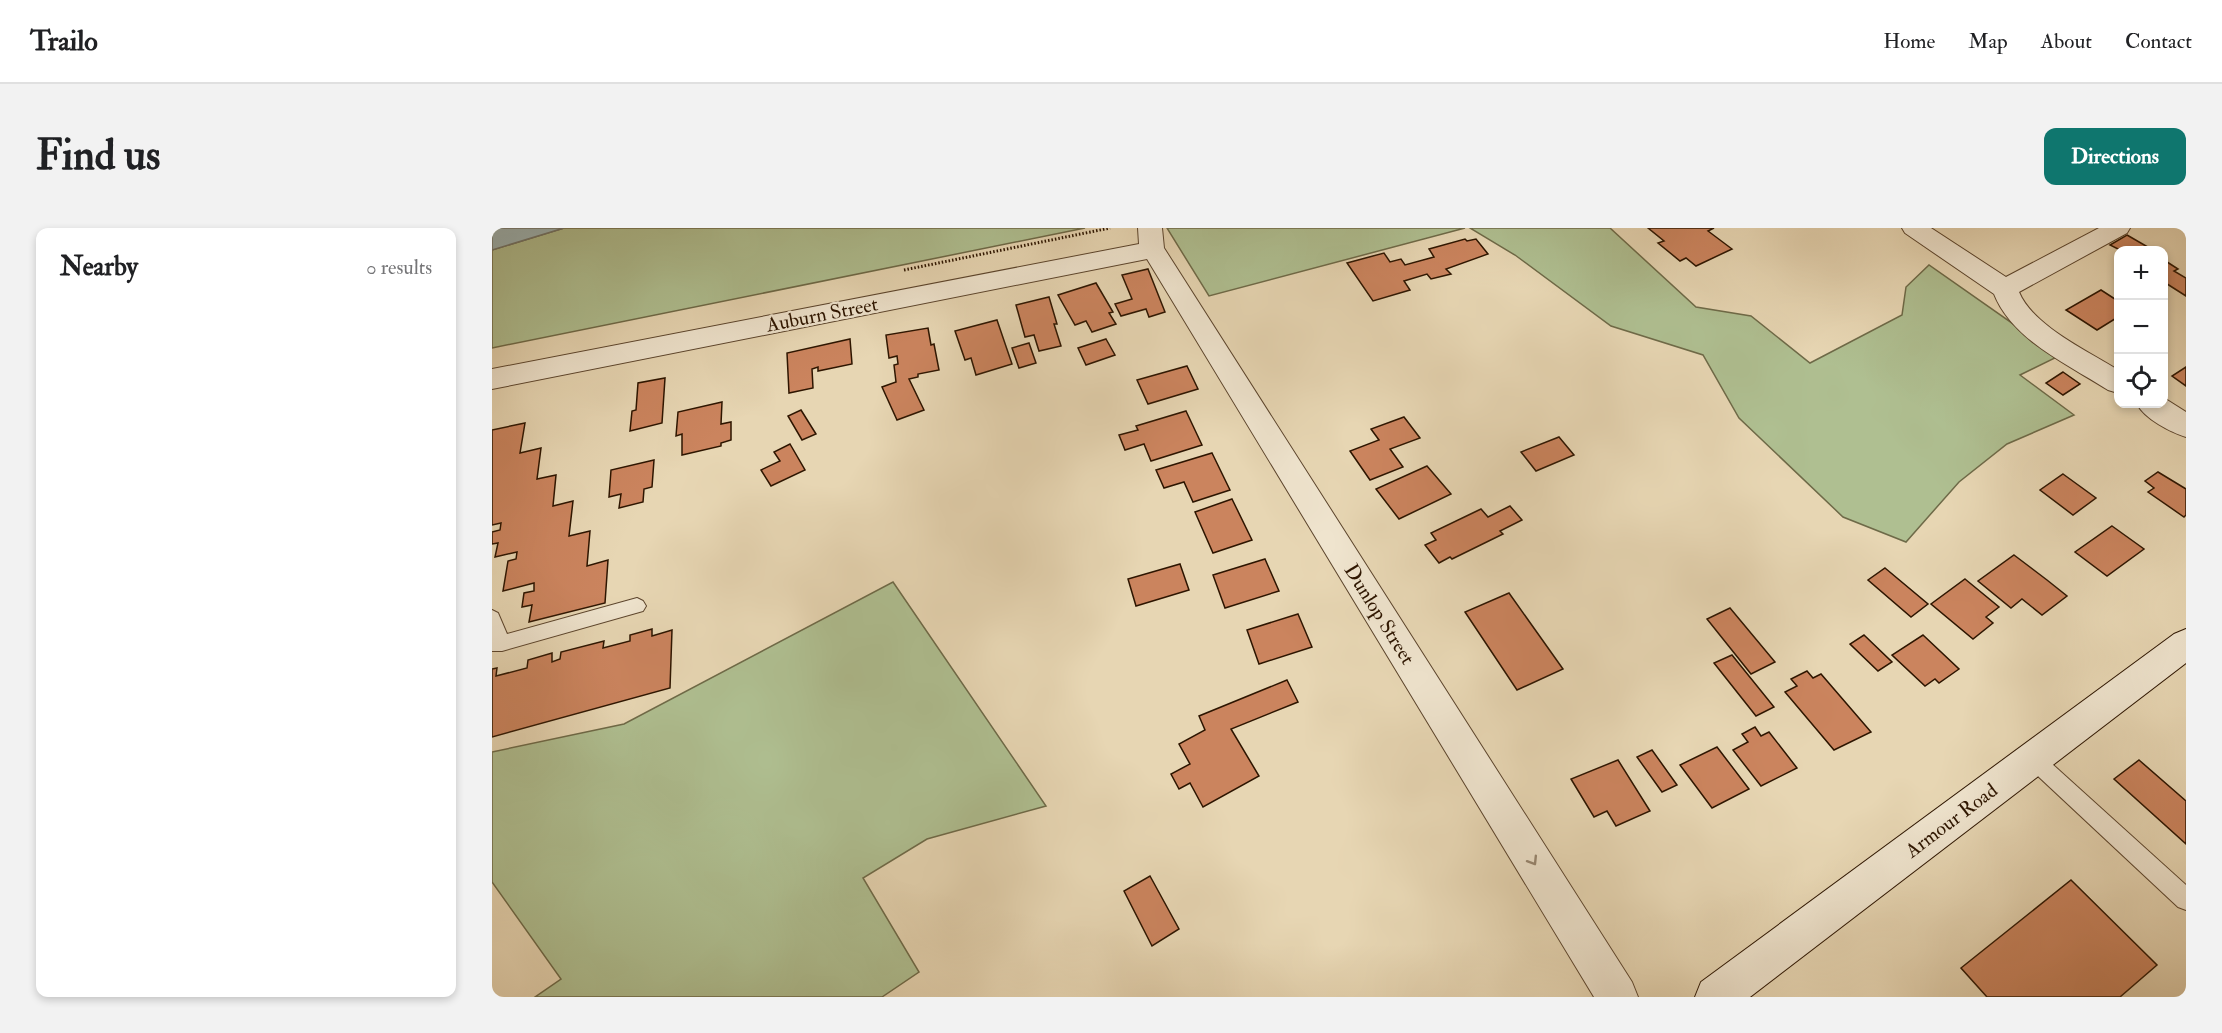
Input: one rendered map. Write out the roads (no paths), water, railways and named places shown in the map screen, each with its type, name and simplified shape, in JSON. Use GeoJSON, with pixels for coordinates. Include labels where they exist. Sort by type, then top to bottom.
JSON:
{"type":"FeatureCollection","features":[{"type":"Feature","properties":{"kind":"street"},"geometry":{"type":"LineString","coordinates":[[1914,228],[2005,290],[2012,308],[2027,324],[2114,380]]}},
{"type":"Feature","properties":{"kind":"street"},"geometry":{"type":"LineString","coordinates":[[2005,290],[2118,228]]}},
{"type":"Feature","properties":{"kind":"street","name":"Auburn Street"},"geometry":{"type":"LineString","coordinates":[[492,379],[1151,239]]}},
{"type":"Feature","properties":{"kind":"street","name":"Dunlop Street"},"geometry":{"type":"LineString","coordinates":[[1151,239],[1161,259],[1617,997]]}},
{"type":"Feature","properties":{"kind":"street"},"geometry":{"type":"LineString","coordinates":[[2157,408],[2186,426]]}},
{"type":"Feature","properties":{"kind":"street","name":"Armour Road"},"geometry":{"type":"LineString","coordinates":[[1716,997],[2186,644]]}},
{"type":"Feature","properties":{"kind":"lane"},"geometry":{"type":"LineString","coordinates":[[492,618],[497,643],[637,606]]}},
{"type":"Feature","properties":{"kind":"lane"},"geometry":{"type":"LineString","coordinates":[[2033,759],[2186,898]]}},
{"type":"Feature","properties":{"kind":"water"},"geometry":{"type":"Polygon","coordinates":[[[492,228],[564,228],[492,250],[492,228]]]}}]}
